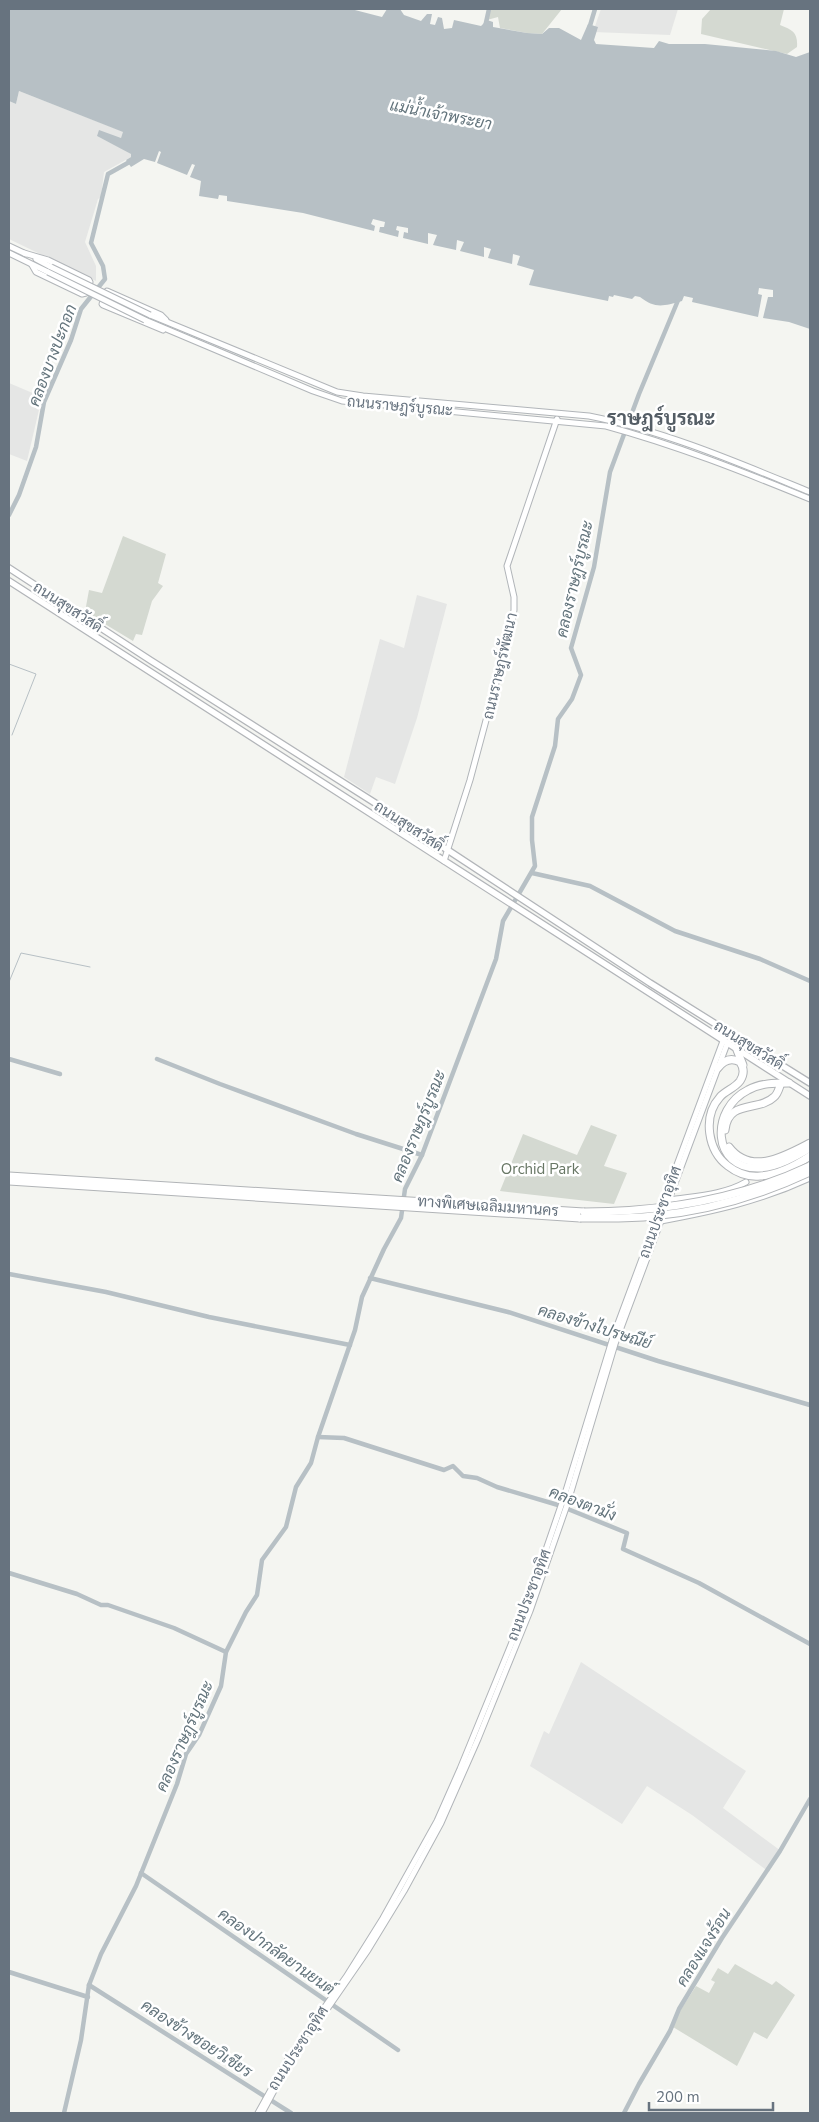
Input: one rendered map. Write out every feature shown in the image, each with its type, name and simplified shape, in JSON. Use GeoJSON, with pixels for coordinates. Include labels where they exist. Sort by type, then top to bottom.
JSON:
{"type":"FeatureCollection","features":[{"type":"Feature","properties":{"kind":"highway"},"geometry":{"type":"LineString","coordinates":[[737,1050],[742,1061],[743,1070],[739,1082],[716,1102],[709,1124],[711,1140],[718,1156],[728,1166],[744,1175],[758,1176],[790,1168],[810,1156]]}},
{"type":"Feature","properties":{"kind":"highway"},"geometry":{"type":"LineString","coordinates":[[718,1068],[724,1061],[732,1059],[740,1062],[743,1070]]}},
{"type":"Feature","properties":{"kind":"highway"},"geometry":{"type":"LineString","coordinates":[[785,1083],[752,1088],[735,1099],[726,1110],[721,1122],[720,1135],[725,1143],[740,1157],[759,1163],[776,1159],[810,1143]]}},
{"type":"Feature","properties":{"kind":"highway"},"geometry":{"type":"LineString","coordinates":[[785,1083],[772,1099],[740,1109],[731,1114],[725,1126],[727,1152],[736,1161],[757,1168],[776,1164],[810,1148]]}},
{"type":"Feature","properties":{"kind":"highway","name":"ทางพิเศษเฉลิมมหานคร"},"geometry":{"type":"LineString","coordinates":[[9,1176],[584,1212],[617,1212],[665,1209],[720,1198],[758,1187],[810,1166]]}},
{"type":"Feature","properties":{"kind":"highway","name":"ทางพิเศษเฉลิมมหานคร"},"geometry":{"type":"LineString","coordinates":[[9,1181],[580,1218],[619,1218],[677,1213],[715,1205],[761,1192],[810,1172]]}},
{"type":"Feature","properties":{"kind":"main road","name":"ถนนราษฎร์บูรณะ"},"geometry":{"type":"LineString","coordinates":[[9,246],[150,315],[326,389],[343,393],[559,413],[608,420],[810,499]]}},
{"type":"Feature","properties":{"kind":"main road","name":"ถนนราษฎร์บูรณะ"},"geometry":{"type":"LineString","coordinates":[[9,253],[145,320],[314,392],[342,401],[556,420],[639,432],[734,461],[810,492]]}},
{"type":"Feature","properties":{"kind":"main road"},"geometry":{"type":"LineString","coordinates":[[24,253],[48,260],[89,280],[86,293],[82,294],[36,272],[32,264]]}},
{"type":"Feature","properties":{"kind":"main road"},"geometry":{"type":"LineString","coordinates":[[171,324],[161,315],[107,291],[103,305],[153,328],[183,336]]}},
{"type":"Feature","properties":{"kind":"main road","name":"ถนนราษฎร์พัฒนา"},"geometry":{"type":"LineString","coordinates":[[444,861],[483,735],[512,627],[514,597],[507,576],[507,566],[559,413]]}},
{"type":"Feature","properties":{"kind":"main road","name":"ถนนสุขสวัสดิ์"},"geometry":{"type":"LineString","coordinates":[[9,568],[405,822],[650,983],[810,1083]]}},
{"type":"Feature","properties":{"kind":"main road","name":"ถนนสุขสวัสดิ์"},"geometry":{"type":"LineString","coordinates":[[9,581],[809,1097]]}},
{"type":"Feature","properties":{"kind":"main road"},"geometry":{"type":"LineString","coordinates":[[400,833],[405,822]]}},
{"type":"Feature","properties":{"kind":"main road"},"geometry":{"type":"LineString","coordinates":[[726,1042],[730,1033]]}},
{"type":"Feature","properties":{"kind":"main road","name":"ถนนประชาอุทิศ"},"geometry":{"type":"LineString","coordinates":[[612,1346],[669,1200],[726,1042]]}},
{"type":"Feature","properties":{"kind":"main road","name":"ถนนประชาอุทิศ"},"geometry":{"type":"LineString","coordinates":[[262,2113],[288,2059],[354,1968],[383,1918],[437,1821],[474,1737],[562,1513],[612,1346],[726,1042]]}},
{"type":"Feature","properties":{"kind":"main road"},"geometry":{"type":"LineString","coordinates":[[661,1221],[727,1208],[786,1189],[810,1178]]}},
{"type":"Feature","properties":{"kind":"main road"},"geometry":{"type":"LineString","coordinates":[[669,1200],[735,1187],[746,1182]]}},
{"type":"Feature","properties":{"kind":"main road","name":"ถนนประชาอุทิศ"},"geometry":{"type":"LineString","coordinates":[[258,2113],[268,2098]]}},
{"type":"Feature","properties":{"kind":"shaded area"},"geometry":{"type":"Polygon","coordinates":[[[601,9],[678,9],[670,35],[593,32],[601,9]]]}},
{"type":"Feature","properties":{"kind":"shaded area"},"geometry":{"type":"Polygon","coordinates":[[[19,91],[124,132],[121,138],[97,136],[125,150],[131,154],[131,157],[104,172],[101,197],[98,199],[85,242],[96,266],[96,281],[9,239],[9,101],[16,104],[19,91]]]}},
{"type":"Feature","properties":{"kind":"shaded area"},"geometry":{"type":"Polygon","coordinates":[[[9,383],[42,397],[27,461],[9,454],[9,383]]]}},
{"type":"Feature","properties":{"kind":"shaded area"},"geometry":{"type":"Polygon","coordinates":[[[417,595],[447,604],[417,718],[395,784],[376,777],[370,794],[344,777],[380,639],[404,648],[417,595]]]}},
{"type":"Feature","properties":{"kind":"shaded area"},"geometry":{"type":"Polygon","coordinates":[[[581,1662],[746,1771],[723,1808],[781,1851],[769,1872],[692,1815],[647,1786],[622,1824],[530,1766],[544,1731],[549,1734],[581,1662]]]}},
{"type":"Feature","properties":{"kind":"green space"},"geometry":{"type":"Polygon","coordinates":[[[488,9],[562,9],[542,34],[500,28],[498,17],[487,20],[488,9]]]}},
{"type":"Feature","properties":{"kind":"green space"},"geometry":{"type":"Polygon","coordinates":[[[711,9],[784,9],[780,25],[794,33],[797,38],[797,47],[787,54],[701,34],[702,19],[711,9]]]}},
{"type":"Feature","properties":{"kind":"green space"},"geometry":{"type":"Polygon","coordinates":[[[123,536],[166,554],[158,583],[163,586],[152,601],[142,635],[136,634],[133,641],[85,612],[89,590],[102,593],[123,536]]]}},
{"type":"Feature","properties":{"kind":"green space","name":"Orchid Park"},"geometry":{"type":"Polygon","coordinates":[[[591,1125],[617,1135],[604,1166],[627,1173],[614,1204],[500,1191],[523,1134],[577,1155],[591,1125]]]}},
{"type":"Feature","properties":{"kind":"green space"},"geometry":{"type":"Polygon","coordinates":[[[735,1964],[772,1985],[776,1981],[795,1995],[767,2039],[754,2032],[737,2066],[673,2027],[678,2014],[696,1986],[709,1993],[715,1982],[711,1980],[718,1968],[728,1974],[735,1964]]]}},
{"type":"Feature","properties":{"kind":"water","name":"แม่น้ำเจ้าพระยา"},"geometry":{"type":"Polygon","coordinates":[[[9,9],[351,9],[382,17],[387,9],[400,9],[404,15],[421,21],[427,14],[432,14],[430,24],[435,25],[438,17],[442,18],[444,29],[452,28],[454,20],[481,26],[487,20],[493,22],[493,27],[527,33],[542,34],[549,28],[559,28],[581,40],[588,24],[598,27],[594,40],[596,44],[654,48],[659,41],[669,44],[705,44],[776,51],[796,57],[810,52],[810,329],[789,322],[763,318],[768,297],[773,297],[773,290],[759,288],[758,294],[762,295],[758,317],[692,302],[693,298],[684,296],[682,301],[664,305],[654,305],[635,296],[632,299],[614,295],[613,297],[609,296],[608,301],[529,285],[534,270],[517,265],[520,256],[513,254],[512,264],[488,258],[491,249],[484,247],[484,257],[460,251],[464,242],[457,240],[456,250],[433,245],[437,235],[428,233],[428,244],[403,238],[404,232],[408,233],[408,228],[397,226],[396,230],[399,231],[398,237],[379,232],[380,227],[384,227],[385,222],[373,219],[371,224],[375,226],[374,231],[303,213],[227,201],[227,196],[219,195],[218,199],[199,196],[201,181],[190,177],[195,165],[192,164],[187,175],[157,163],[161,152],[159,151],[155,162],[144,159],[131,167],[126,160],[131,157],[131,154],[97,136],[99,130],[121,138],[123,132],[19,91],[16,104],[9,101],[9,9]]]}},
{"type":"Feature","properties":{"kind":"waterway"},"geometry":{"type":"LineString","coordinates":[[485,27],[489,9]]}},
{"type":"Feature","properties":{"kind":"waterway"},"geometry":{"type":"LineString","coordinates":[[589,29],[595,9]]}},
{"type":"Feature","properties":{"kind":"waterway","name":"คลองบางปะกอก"},"geometry":{"type":"LineString","coordinates":[[9,515],[19,495],[36,447],[44,402],[71,340],[81,309],[105,279],[103,266],[91,243],[108,174],[133,160]]}},
{"type":"Feature","properties":{"kind":"waterway","name":"คลองราษฎร์บูรณะ"},"geometry":{"type":"LineString","coordinates":[[64,2113],[81,2040],[89,1985],[101,1954],[136,1886],[177,1784],[186,1754],[199,1735],[221,1686],[226,1652],[246,1612],[257,1595],[262,1560],[286,1527],[296,1487],[311,1463],[318,1437],[355,1330],[362,1297],[384,1249],[401,1218],[405,1189],[422,1155],[496,959],[503,921],[535,866],[532,817],[555,746],[558,719],[572,699],[581,675],[571,648],[594,567],[610,472],[639,394],[679,298]]}},
{"type":"Feature","properties":{"kind":"waterway"},"geometry":{"type":"LineString","coordinates":[[9,664],[36,674],[12,735]]}},
{"type":"Feature","properties":{"kind":"waterway"},"geometry":{"type":"LineString","coordinates":[[532,873],[590,886],[675,931],[760,959],[810,981]]}},
{"type":"Feature","properties":{"kind":"waterway"},"geometry":{"type":"LineString","coordinates":[[9,982],[21,953],[90,967]]}},
{"type":"Feature","properties":{"kind":"waterway"},"geometry":{"type":"LineString","coordinates":[[9,1059],[60,1074]]}},
{"type":"Feature","properties":{"kind":"waterway"},"geometry":{"type":"LineString","coordinates":[[157,1059],[356,1134],[422,1155]]}},
{"type":"Feature","properties":{"kind":"waterway"},"geometry":{"type":"LineString","coordinates":[[9,1274],[106,1292],[209,1317],[350,1345]]}},
{"type":"Feature","properties":{"kind":"waterway","name":"คลองข้างไปรษณีย์"},"geometry":{"type":"LineString","coordinates":[[370,1278],[508,1312],[658,1361],[810,1405]]}},
{"type":"Feature","properties":{"kind":"waterway","name":"คลองตามั่ง"},"geometry":{"type":"LineString","coordinates":[[318,1437],[344,1438],[444,1470],[453,1466],[463,1476],[477,1478],[497,1487],[558,1505],[627,1533],[623,1549],[699,1583],[810,1644]]}},
{"type":"Feature","properties":{"kind":"waterway"},"geometry":{"type":"LineString","coordinates":[[9,1573],[77,1594],[101,1605],[108,1605],[174,1628],[226,1652]]}},
{"type":"Feature","properties":{"kind":"waterway","name":"คลองแจงร้อน"},"geometry":{"type":"LineString","coordinates":[[624,2113],[670,2031],[679,2009],[722,1938],[780,1851],[810,1799]]}},
{"type":"Feature","properties":{"kind":"waterway","name":"คลองปากลัดยานยนต์"},"geometry":{"type":"LineString","coordinates":[[141,1873],[398,2050]]}},
{"type":"Feature","properties":{"kind":"waterway"},"geometry":{"type":"LineString","coordinates":[[9,1972],[88,1997]]}},
{"type":"Feature","properties":{"kind":"waterway","name":"คลองข้างซอยวิเชียร"},"geometry":{"type":"LineString","coordinates":[[89,1985],[291,2113]]}},
{"type":"Feature","properties":{"kind":"district","name":"ราษฎร์บูรณะ"},"geometry":{"type":"Point","coordinates":[661,418]}}]}
